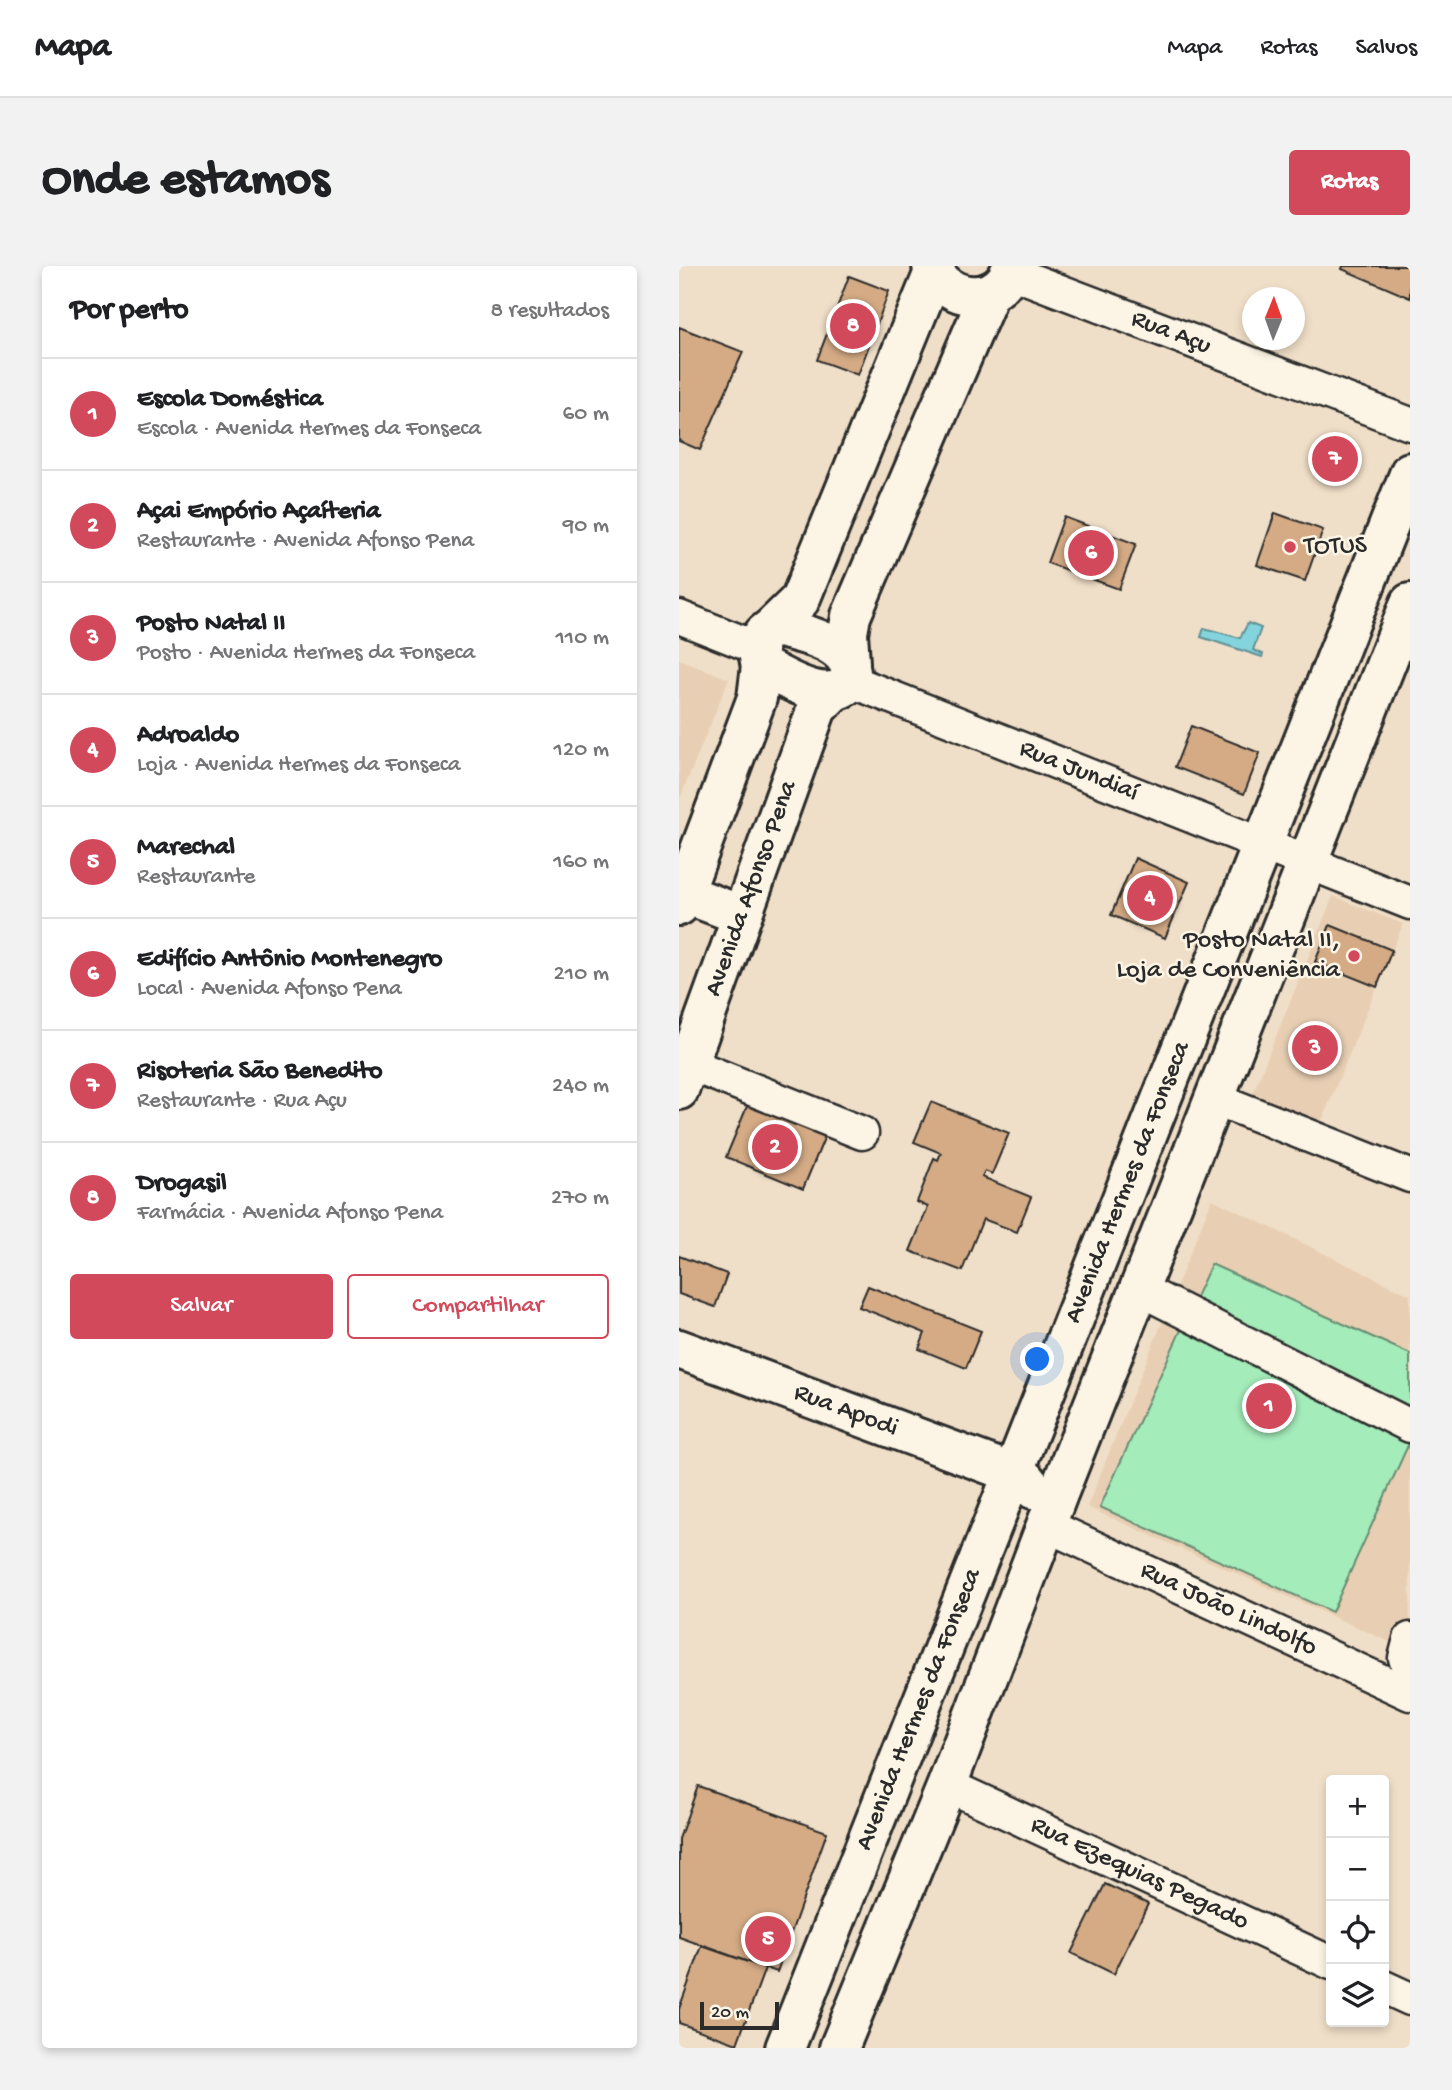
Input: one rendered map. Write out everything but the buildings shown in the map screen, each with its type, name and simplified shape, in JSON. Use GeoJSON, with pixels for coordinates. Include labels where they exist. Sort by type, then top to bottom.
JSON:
{"type":"FeatureCollection","features":[{"type":"Feature","properties":{"kind":"main road"},"geometry":{"type":"LineString","coordinates":[[933,269],[949,290],[962,295],[976,296],[1004,277]]}},
{"type":"Feature","properties":{"kind":"main road"},"geometry":{"type":"LineString","coordinates":[[741,915],[681,900],[757,698],[762,648],[800,600],[933,269]]}},
{"type":"Feature","properties":{"kind":"main road"},"geometry":{"type":"LineString","coordinates":[[844,679],[851,616],[1004,277]]}},
{"type":"Feature","properties":{"kind":"main road","name":"Avenida Hermes da Fonseca"},"geometry":{"type":"LineString","coordinates":[[785,2048],[1265,845],[1410,472]]}},
{"type":"Feature","properties":{"kind":"main road","name":"Avenida Hermes da Fonseca"},"geometry":{"type":"LineString","coordinates":[[839,2048],[947,1785],[1046,1525],[1155,1297],[1216,1099],[1410,603]]}},
{"type":"Feature","properties":{"kind":"main road"},"geometry":{"type":"LineString","coordinates":[[762,648],[798,633],[828,643],[841,652],[844,679]]}},
{"type":"Feature","properties":{"kind":"main road","name":"Avenida Afonso Pena"},"geometry":{"type":"LineString","coordinates":[[684,1077],[817,708],[844,679]]}},
{"type":"Feature","properties":{"kind":"main road","name":"Rua Apodi"},"geometry":{"type":"LineString","coordinates":[[679,1349],[1015,1474]]}},
{"type":"Feature","properties":{"kind":"main road"},"geometry":{"type":"LineString","coordinates":[[1005,1635],[1034,1493],[1031,1485],[1015,1474]]}},
{"type":"Feature","properties":{"kind":"street","name":"Rua Açu"},"geometry":{"type":"LineString","coordinates":[[1004,277],[1410,424]]}},
{"type":"Feature","properties":{"kind":"street"},"geometry":{"type":"LineString","coordinates":[[679,617],[762,648]]}},
{"type":"Feature","properties":{"kind":"street","name":"Rua Jundiaí"},"geometry":{"type":"LineString","coordinates":[[844,679],[1410,903]]}},
{"type":"Feature","properties":{"kind":"street"},"geometry":{"type":"LineString","coordinates":[[684,1077],[862,1133]]}},
{"type":"Feature","properties":{"kind":"street"},"geometry":{"type":"LineString","coordinates":[[1216,1099],[1410,1176]]}},
{"type":"Feature","properties":{"kind":"street"},"geometry":{"type":"LineString","coordinates":[[1155,1297],[1410,1426]]}},
{"type":"Feature","properties":{"kind":"street","name":"Rua João Lindolfo"},"geometry":{"type":"LineString","coordinates":[[1046,1525],[1410,1694]]}},
{"type":"Feature","properties":{"kind":"street"},"geometry":{"type":"LineString","coordinates":[[1410,1639],[1405,1658],[1410,1674]]}},
{"type":"Feature","properties":{"kind":"street","name":"Rua Ezequias Pegado"},"geometry":{"type":"LineString","coordinates":[[947,1785],[1326,1961]]}},
{"type":"Feature","properties":{"kind":"street"},"geometry":{"type":"LineString","coordinates":[[1389,1989],[1410,1999]]}},
{"type":"Feature","properties":{"kind":"shaded area"},"geometry":{"type":"Polygon","coordinates":[[[679,659],[729,679],[679,801],[679,659]]]}},
{"type":"Feature","properties":{"kind":"shaded area"},"geometry":{"type":"Polygon","coordinates":[[[1333,896],[1403,924],[1321,1123],[1252,1095],[1333,896]]]}},
{"type":"Feature","properties":{"kind":"shaded area"},"geometry":{"type":"Polygon","coordinates":[[[1212,1199],[1410,1295],[1410,1651],[1087,1507],[1212,1199]]]}},
{"type":"Feature","properties":{"kind":"green space"},"geometry":{"type":"Polygon","coordinates":[[[1211,1264],[1410,1354],[1410,1441],[1332,1612],[1100,1507],[1211,1264]]]}},
{"type":"Feature","properties":{"kind":"water"},"geometry":{"type":"Polygon","coordinates":[[[1248,623],[1261,628],[1253,650],[1263,654],[1262,657],[1201,637],[1204,628],[1240,638],[1248,623]]]}},
{"type":"Feature","properties":{"kind":"place","name":"Drogasil"},"geometry":{"type":"Point","coordinates":[853,326]}},
{"type":"Feature","properties":{"kind":"place","name":"Risoteria São Benedito"},"geometry":{"type":"Point","coordinates":[1335,459]}},
{"type":"Feature","properties":{"kind":"place","name":"TOTUS"},"geometry":{"type":"Point","coordinates":[1290,547]}},
{"type":"Feature","properties":{"kind":"place","name":"Edifício Antônio Montenegro"},"geometry":{"type":"Point","coordinates":[1091,553]}},
{"type":"Feature","properties":{"kind":"place","name":"Adroaldo"},"geometry":{"type":"Point","coordinates":[1150,898]}},
{"type":"Feature","properties":{"kind":"place","name":"Posto Natal II, Loja de Conveniência"},"geometry":{"type":"Point","coordinates":[1354,956]}},
{"type":"Feature","properties":{"kind":"place","name":"Posto Natal II"},"geometry":{"type":"Point","coordinates":[1315,1048]}},
{"type":"Feature","properties":{"kind":"place","name":"Açai Empório Açaíteria"},"geometry":{"type":"Point","coordinates":[775,1147]}},
{"type":"Feature","properties":{"kind":"place","name":"Escola Doméstica"},"geometry":{"type":"Point","coordinates":[1269,1406]}},
{"type":"Feature","properties":{"kind":"place","name":"Marechal"},"geometry":{"type":"Point","coordinates":[768,1939]}}]}
